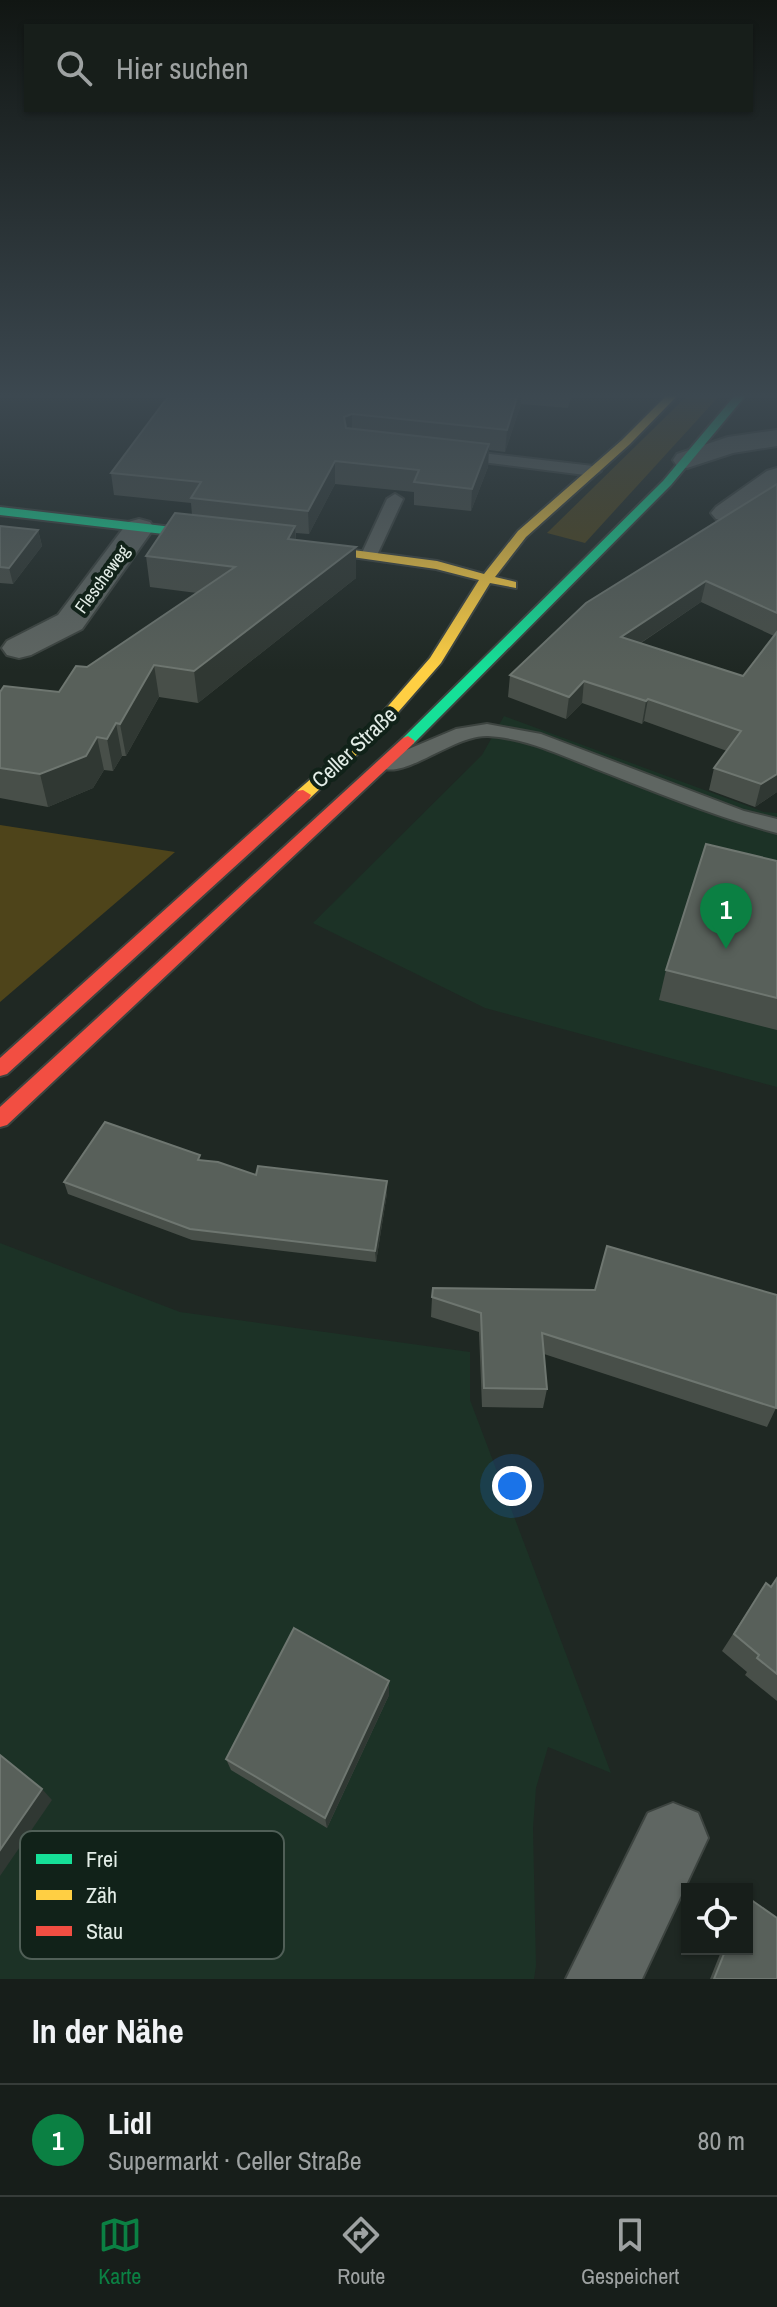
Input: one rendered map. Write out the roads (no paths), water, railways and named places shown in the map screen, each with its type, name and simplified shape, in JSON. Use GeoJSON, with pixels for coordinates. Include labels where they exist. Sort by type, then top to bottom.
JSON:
{"type":"FeatureCollection","features":[{"type":"Feature","properties":{"kind":"main road","name":"Celler Straße"},"geometry":{"type":"LineString","coordinates":[[0,1069],[374,731],[436,660],[487,578],[522,534],[576,486]]}},
{"type":"Feature","properties":{"kind":"main road","name":"Celler Straße"},"geometry":{"type":"LineString","coordinates":[[0,1119],[379,770],[537,593],[657,486]]}},
{"type":"Feature","properties":{"kind":"main road"},"geometry":{"type":"LineString","coordinates":[[0,511],[246,540]]}},
{"type":"Feature","properties":{"kind":"main road"},"geometry":{"type":"LineString","coordinates":[[277,543],[370,553],[437,565],[537,593]]}},
{"type":"Feature","properties":{"kind":"street"},"geometry":{"type":"LineString","coordinates":[[726,513],[764,486]]}},
{"type":"Feature","properties":{"kind":"street","name":"Flescheweg"},"geometry":{"type":"LineString","coordinates":[[19,648],[70,622],[139,528]]}},
{"type":"Feature","properties":{"kind":"street"},"geometry":{"type":"LineString","coordinates":[[603,1979],[673,1838]]}},
{"type":"Feature","properties":{"kind":"lane"},"geometry":{"type":"LineString","coordinates":[[370,553],[395,499]]}},
{"type":"Feature","properties":{"kind":"lane"},"geometry":{"type":"LineString","coordinates":[[379,770],[452,737],[487,730],[534,738],[738,816],[777,826]]}},
{"type":"Feature","properties":{"kind":"place","name":"Lidl"},"geometry":{"type":"Point","coordinates":[726,949]}}]}
